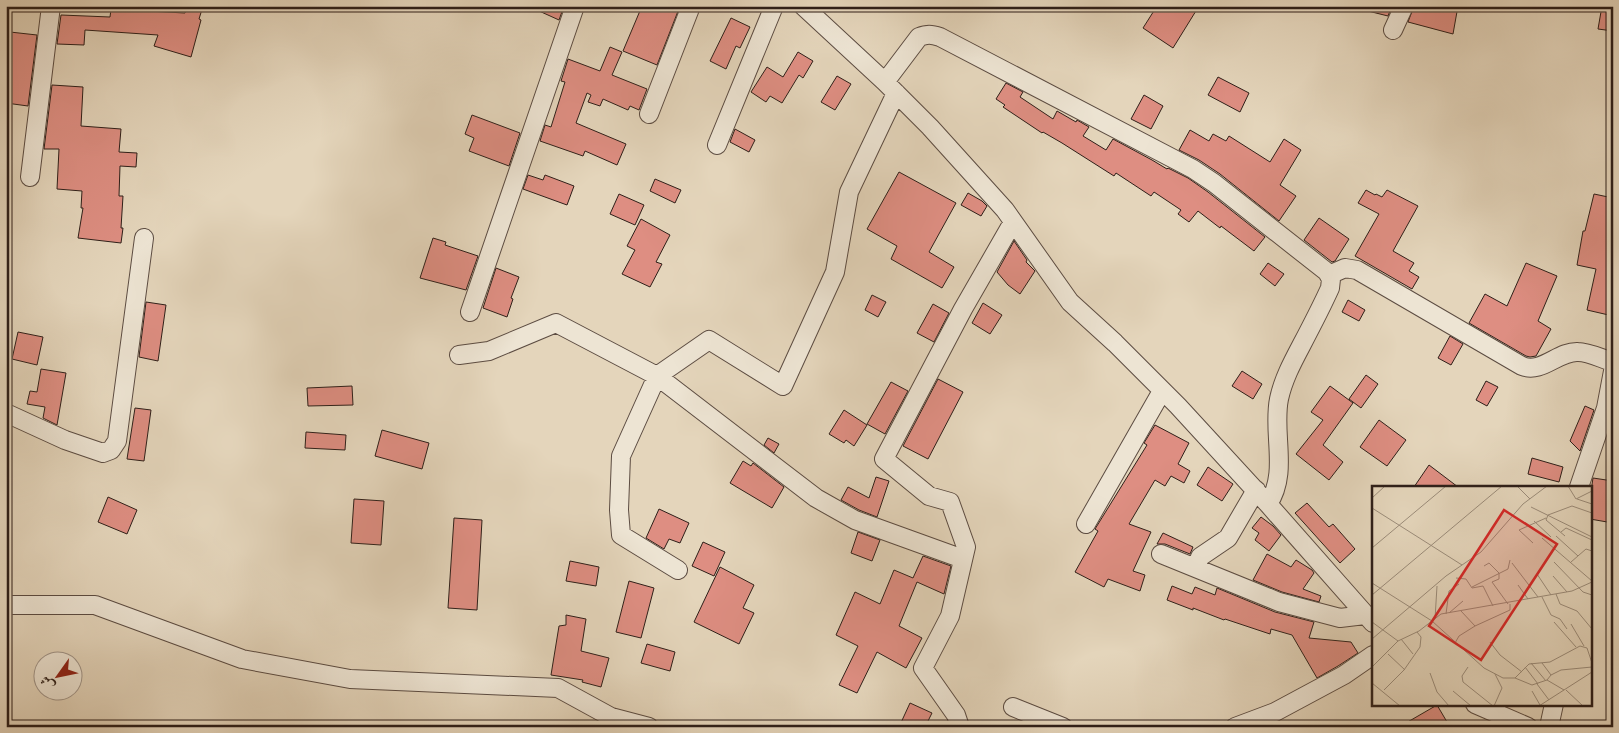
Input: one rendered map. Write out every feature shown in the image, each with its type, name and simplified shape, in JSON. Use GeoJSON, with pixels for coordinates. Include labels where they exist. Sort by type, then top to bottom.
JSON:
{"type":"FeatureCollection","features":[{"type":"Feature","properties":{"kind":"street"},"geometry":{"type":"LineString","coordinates":[[30,177],[51,6]]}},
{"type":"Feature","properties":{"kind":"street"},"geometry":{"type":"LineString","coordinates":[[470,312],[574,6]]}},
{"type":"Feature","properties":{"kind":"street"},"geometry":{"type":"LineString","coordinates":[[649,114],[691,6]]}},
{"type":"Feature","properties":{"kind":"street"},"geometry":{"type":"LineString","coordinates":[[717,144],[774,6]]}},
{"type":"Feature","properties":{"kind":"street"},"geometry":{"type":"LineString","coordinates":[[803,6],[891,87],[930,127],[1005,210],[1070,302],[1115,343],[1256,490],[1369,619]]}},
{"type":"Feature","properties":{"kind":"street"},"geometry":{"type":"LineString","coordinates":[[1393,30],[1404,6]]}},
{"type":"Feature","properties":{"kind":"street"},"geometry":{"type":"LineString","coordinates":[[678,570],[621,535],[619,510],[622,456],[657,376],[709,340],[783,386],[835,272],[849,192],[891,87],[918,37],[926,34],[940,37],[1193,169],[1214,183],[1323,268],[1329,275],[1330,288],[1288,371],[1279,398],[1276,426],[1278,476],[1276,491],[1268,504]]}},
{"type":"Feature","properties":{"kind":"street"},"geometry":{"type":"LineString","coordinates":[[960,727],[956,715],[923,668],[950,616],[966,546],[950,502],[929,496],[884,458],[963,309],[1013,222]]}},
{"type":"Feature","properties":{"kind":"street"},"geometry":{"type":"LineString","coordinates":[[6,413],[65,440],[103,454],[111,450],[117,441],[144,238]]}},
{"type":"Feature","properties":{"kind":"street"},"geometry":{"type":"LineString","coordinates":[[1329,275],[1345,268],[1357,270],[1513,362],[1527,368],[1540,366],[1574,352],[1613,362]]}},
{"type":"Feature","properties":{"kind":"street"},"geometry":{"type":"LineString","coordinates":[[459,355],[489,350],[556,323],[657,376],[816,498],[855,520],[963,559]]}},
{"type":"Feature","properties":{"kind":"street"},"geometry":{"type":"LineString","coordinates":[[1579,486],[1606,408],[1613,371]]}},
{"type":"Feature","properties":{"kind":"street"},"geometry":{"type":"LineString","coordinates":[[1086,524],[1162,391]]}},
{"type":"Feature","properties":{"kind":"street"},"geometry":{"type":"LineString","coordinates":[[1196,568],[1200,556],[1228,538],[1256,490]]}},
{"type":"Feature","properties":{"kind":"street"},"geometry":{"type":"LineString","coordinates":[[1161,554],[1279,602],[1340,618],[1369,619]]}},
{"type":"Feature","properties":{"kind":"street"},"geometry":{"type":"LineString","coordinates":[[6,605],[95,605],[242,659],[350,679],[558,688],[611,717],[649,727]]}},
{"type":"Feature","properties":{"kind":"street"},"geometry":{"type":"LineString","coordinates":[[1235,727],[1275,712],[1344,676],[1372,655]]}},
{"type":"Feature","properties":{"kind":"street"},"geometry":{"type":"LineString","coordinates":[[1478,706],[1506,723],[1528,727]]}},
{"type":"Feature","properties":{"kind":"street"},"geometry":{"type":"LineString","coordinates":[[1549,727],[1554,706]]}},
{"type":"Feature","properties":{"kind":"street"},"geometry":{"type":"LineString","coordinates":[[1013,707],[1062,727]]}},
{"type":"Feature","properties":{"kind":"building"},"geometry":{"type":"Polygon","coordinates":[[[187,6],[203,6],[191,57],[154,46],[158,35],[85,30],[84,45],[57,44],[61,15],[110,17],[111,9],[185,13],[187,6]]]}},
{"type":"Feature","properties":{"kind":"building"},"geometry":{"type":"Polygon","coordinates":[[[528,6],[564,6],[559,20],[528,6]]]}},
{"type":"Feature","properties":{"kind":"building"},"geometry":{"type":"Polygon","coordinates":[[[642,6],[680,6],[657,65],[623,51],[642,6]]]}},
{"type":"Feature","properties":{"kind":"building"},"geometry":{"type":"Polygon","coordinates":[[[1157,6],[1199,6],[1173,48],[1143,28],[1157,6]]]}},
{"type":"Feature","properties":{"kind":"building"},"geometry":{"type":"Polygon","coordinates":[[[1368,6],[1392,6],[1388,16],[1368,11],[1368,6]]]}},
{"type":"Feature","properties":{"kind":"building"},"geometry":{"type":"Polygon","coordinates":[[[1414,6],[1458,6],[1453,34],[1408,22],[1414,6]]]}},
{"type":"Feature","properties":{"kind":"building"},"geometry":{"type":"Polygon","coordinates":[[[1602,6],[1613,6],[1613,31],[1598,29],[1602,6]]]}},
{"type":"Feature","properties":{"kind":"building"},"geometry":{"type":"Polygon","coordinates":[[[731,18],[750,27],[740,48],[736,46],[726,69],[710,61],[731,18]]]}},
{"type":"Feature","properties":{"kind":"building"},"geometry":{"type":"Polygon","coordinates":[[[10,32],[37,35],[28,106],[6,103],[6,66],[10,32]]]}},
{"type":"Feature","properties":{"kind":"building"},"geometry":{"type":"Polygon","coordinates":[[[610,47],[622,52],[612,75],[647,89],[639,110],[630,106],[628,110],[603,99],[600,106],[588,102],[591,95],[587,93],[576,123],[626,144],[617,165],[585,151],[583,156],[540,141],[545,125],[551,127],[565,82],[561,81],[568,59],[600,71],[610,47]]]}},
{"type":"Feature","properties":{"kind":"building"},"geometry":{"type":"Polygon","coordinates":[[[798,52],[813,61],[803,78],[799,75],[782,103],[770,96],[766,102],[751,92],[767,67],[783,77],[798,52]]]}},
{"type":"Feature","properties":{"kind":"building"},"geometry":{"type":"Polygon","coordinates":[[[837,76],[851,84],[835,110],[821,102],[837,76]]]}},
{"type":"Feature","properties":{"kind":"building"},"geometry":{"type":"Polygon","coordinates":[[[1218,77],[1249,93],[1240,112],[1208,95],[1218,77]]]}},
{"type":"Feature","properties":{"kind":"building"},"geometry":{"type":"Polygon","coordinates":[[[1006,83],[1023,92],[1020,97],[1053,119],[1057,111],[1089,127],[1083,136],[1106,150],[1113,139],[1167,169],[1188,178],[1265,237],[1254,251],[1198,211],[1189,222],[1178,214],[1181,210],[1154,192],[1151,196],[1116,173],[1114,176],[1003,107],[1005,105],[996,99],[1006,83]]]}},
{"type":"Feature","properties":{"kind":"building"},"geometry":{"type":"Polygon","coordinates":[[[52,85],[83,87],[81,126],[121,129],[119,152],[137,153],[136,167],[120,166],[119,196],[123,196],[121,243],[78,238],[83,208],[81,208],[82,191],[57,189],[59,149],[44,149],[52,85]]]}},
{"type":"Feature","properties":{"kind":"building"},"geometry":{"type":"Polygon","coordinates":[[[1144,95],[1163,106],[1151,129],[1131,119],[1144,95]]]}},
{"type":"Feature","properties":{"kind":"building"},"geometry":{"type":"Polygon","coordinates":[[[472,115],[520,133],[509,166],[469,151],[474,138],[465,134],[472,115]]]}},
{"type":"Feature","properties":{"kind":"building"},"geometry":{"type":"Polygon","coordinates":[[[735,129],[755,140],[749,152],[730,142],[735,129]]]}},
{"type":"Feature","properties":{"kind":"building"},"geometry":{"type":"Polygon","coordinates":[[[1190,130],[1209,141],[1213,134],[1226,141],[1229,136],[1270,162],[1284,139],[1301,150],[1280,185],[1296,196],[1279,221],[1220,174],[1179,150],[1190,130]]]}},
{"type":"Feature","properties":{"kind":"building"},"geometry":{"type":"Polygon","coordinates":[[[899,172],[956,203],[929,252],[954,267],[942,288],[891,259],[897,246],[867,229],[899,172]]]}},
{"type":"Feature","properties":{"kind":"building"},"geometry":{"type":"Polygon","coordinates":[[[528,175],[543,180],[545,175],[574,186],[567,205],[523,189],[528,175]]]}},
{"type":"Feature","properties":{"kind":"building"},"geometry":{"type":"Polygon","coordinates":[[[655,179],[681,190],[675,203],[650,191],[655,179]]]}},
{"type":"Feature","properties":{"kind":"building"},"geometry":{"type":"Polygon","coordinates":[[[1366,190],[1382,197],[1387,190],[1418,206],[1393,251],[1414,263],[1409,271],[1419,277],[1412,289],[1355,256],[1379,214],[1358,203],[1366,190]]]}},
{"type":"Feature","properties":{"kind":"building"},"geometry":{"type":"Polygon","coordinates":[[[968,193],[987,206],[981,216],[961,205],[968,193]]]}},
{"type":"Feature","properties":{"kind":"building"},"geometry":{"type":"Polygon","coordinates":[[[619,194],[644,205],[635,225],[610,214],[619,194]]]}},
{"type":"Feature","properties":{"kind":"building"},"geometry":{"type":"Polygon","coordinates":[[[1594,194],[1613,198],[1613,237],[1609,257],[1613,257],[1613,316],[1587,310],[1596,269],[1577,265],[1583,231],[1585,231],[1594,194]]]}},
{"type":"Feature","properties":{"kind":"building"},"geometry":{"type":"Polygon","coordinates":[[[1319,218],[1349,239],[1335,261],[1332,262],[1304,240],[1319,218]]]}},
{"type":"Feature","properties":{"kind":"building"},"geometry":{"type":"Polygon","coordinates":[[[641,219],[670,235],[656,262],[662,264],[650,287],[622,274],[635,250],[627,246],[641,219]]]}},
{"type":"Feature","properties":{"kind":"building"},"geometry":{"type":"Polygon","coordinates":[[[433,238],[446,242],[445,245],[478,256],[466,290],[420,278],[433,238]]]}},
{"type":"Feature","properties":{"kind":"building"},"geometry":{"type":"Polygon","coordinates":[[[1014,241],[1027,260],[1026,262],[1035,271],[1020,294],[1008,285],[997,272],[1014,241]]]}},
{"type":"Feature","properties":{"kind":"building"},"geometry":{"type":"Polygon","coordinates":[[[1268,263],[1284,274],[1275,286],[1260,274],[1268,263]]]}},
{"type":"Feature","properties":{"kind":"building"},"geometry":{"type":"Polygon","coordinates":[[[1526,263],[1557,276],[1538,321],[1551,329],[1536,356],[1530,357],[1469,323],[1485,294],[1507,306],[1526,263]]]}},
{"type":"Feature","properties":{"kind":"building"},"geometry":{"type":"Polygon","coordinates":[[[496,268],[519,277],[511,298],[513,299],[507,317],[483,308],[496,268]]]}},
{"type":"Feature","properties":{"kind":"building"},"geometry":{"type":"Polygon","coordinates":[[[872,295],[886,302],[878,317],[865,310],[872,295]]]}},
{"type":"Feature","properties":{"kind":"building"},"geometry":{"type":"Polygon","coordinates":[[[1348,300],[1365,310],[1359,321],[1342,312],[1348,300]]]}},
{"type":"Feature","properties":{"kind":"building"},"geometry":{"type":"Polygon","coordinates":[[[146,302],[166,305],[158,361],[139,357],[146,302]]]}},
{"type":"Feature","properties":{"kind":"building"},"geometry":{"type":"Polygon","coordinates":[[[983,303],[1002,315],[990,334],[972,323],[983,303]]]}},
{"type":"Feature","properties":{"kind":"building"},"geometry":{"type":"Polygon","coordinates":[[[933,304],[949,313],[934,342],[917,333],[933,304]]]}},
{"type":"Feature","properties":{"kind":"building"},"geometry":{"type":"Polygon","coordinates":[[[18,332],[43,337],[37,365],[12,359],[18,332]]]}},
{"type":"Feature","properties":{"kind":"building"},"geometry":{"type":"Polygon","coordinates":[[[1450,336],[1463,344],[1451,365],[1438,358],[1450,336]]]}},
{"type":"Feature","properties":{"kind":"building"},"geometry":{"type":"Polygon","coordinates":[[[41,369],[66,373],[57,425],[43,418],[45,407],[27,404],[30,391],[37,392],[41,369]]]}},
{"type":"Feature","properties":{"kind":"building"},"geometry":{"type":"Polygon","coordinates":[[[1242,371],[1262,384],[1253,399],[1232,386],[1242,371]]]}},
{"type":"Feature","properties":{"kind":"building"},"geometry":{"type":"Polygon","coordinates":[[[1366,375],[1378,384],[1361,408],[1349,399],[1366,375]]]}},
{"type":"Feature","properties":{"kind":"building"},"geometry":{"type":"Polygon","coordinates":[[[938,379],[963,392],[928,459],[903,446],[938,379]]]}},
{"type":"Feature","properties":{"kind":"building"},"geometry":{"type":"Polygon","coordinates":[[[1486,381],[1498,387],[1487,406],[1476,400],[1486,381]]]}},
{"type":"Feature","properties":{"kind":"building"},"geometry":{"type":"Polygon","coordinates":[[[891,382],[908,391],[885,434],[867,424],[891,382]]]}},
{"type":"Feature","properties":{"kind":"building"},"geometry":{"type":"Polygon","coordinates":[[[352,386],[353,405],[308,406],[307,388],[352,386]]]}},
{"type":"Feature","properties":{"kind":"building"},"geometry":{"type":"Polygon","coordinates":[[[1330,386],[1353,403],[1323,445],[1343,462],[1329,480],[1296,454],[1323,420],[1311,412],[1330,386]]]}},
{"type":"Feature","properties":{"kind":"building"},"geometry":{"type":"Polygon","coordinates":[[[1585,406],[1594,410],[1580,451],[1570,441],[1585,406]]]}},
{"type":"Feature","properties":{"kind":"building"},"geometry":{"type":"Polygon","coordinates":[[[135,408],[151,410],[144,461],[127,459],[135,408]]]}},
{"type":"Feature","properties":{"kind":"building"},"geometry":{"type":"Polygon","coordinates":[[[844,410],[867,425],[854,446],[846,440],[844,443],[829,434],[844,410]]]}},
{"type":"Feature","properties":{"kind":"building"},"geometry":{"type":"Polygon","coordinates":[[[1379,420],[1406,440],[1387,466],[1360,447],[1379,420]]]}},
{"type":"Feature","properties":{"kind":"building"},"geometry":{"type":"Polygon","coordinates":[[[1155,425],[1189,443],[1178,464],[1190,471],[1184,483],[1171,476],[1165,486],[1155,480],[1129,524],[1151,532],[1133,571],[1145,575],[1140,591],[1108,579],[1104,587],[1075,572],[1098,531],[1095,529],[1147,445],[1144,443],[1155,425]]]}},
{"type":"Feature","properties":{"kind":"building"},"geometry":{"type":"Polygon","coordinates":[[[382,430],[429,443],[422,469],[375,456],[382,430]]]}},
{"type":"Feature","properties":{"kind":"building"},"geometry":{"type":"Polygon","coordinates":[[[306,432],[346,435],[345,450],[305,448],[306,432]]]}},
{"type":"Feature","properties":{"kind":"building"},"geometry":{"type":"Polygon","coordinates":[[[768,438],[779,444],[774,453],[764,445],[768,438]]]}},
{"type":"Feature","properties":{"kind":"building"},"geometry":{"type":"Polygon","coordinates":[[[1532,458],[1563,467],[1559,482],[1528,474],[1532,458]]]}},
{"type":"Feature","properties":{"kind":"building"},"geometry":{"type":"Polygon","coordinates":[[[743,461],[751,466],[753,463],[784,487],[772,508],[730,483],[743,461]]]}},
{"type":"Feature","properties":{"kind":"building"},"geometry":{"type":"Polygon","coordinates":[[[1429,465],[1457,486],[1415,486],[1429,465]]]}},
{"type":"Feature","properties":{"kind":"building"},"geometry":{"type":"Polygon","coordinates":[[[1208,467],[1233,484],[1222,501],[1197,485],[1208,467]]]}},
{"type":"Feature","properties":{"kind":"building"},"geometry":{"type":"Polygon","coordinates":[[[876,477],[889,481],[877,517],[841,500],[848,487],[869,498],[876,477]]]}},
{"type":"Feature","properties":{"kind":"building"},"geometry":{"type":"Polygon","coordinates":[[[1593,478],[1613,481],[1613,523],[1592,519],[1593,478]]]}},
{"type":"Feature","properties":{"kind":"building"},"geometry":{"type":"Polygon","coordinates":[[[108,497],[137,510],[127,534],[98,522],[108,497]]]}},
{"type":"Feature","properties":{"kind":"building"},"geometry":{"type":"Polygon","coordinates":[[[354,499],[384,501],[381,545],[351,543],[354,499]]]}},
{"type":"Feature","properties":{"kind":"building"},"geometry":{"type":"Polygon","coordinates":[[[1307,503],[1329,527],[1333,524],[1355,549],[1340,563],[1295,513],[1307,503]]]}},
{"type":"Feature","properties":{"kind":"building"},"geometry":{"type":"Polygon","coordinates":[[[659,509],[689,523],[680,543],[669,539],[664,549],[646,538],[659,509]]]}},
{"type":"Feature","properties":{"kind":"building"},"geometry":{"type":"Polygon","coordinates":[[[1261,517],[1281,535],[1269,551],[1255,540],[1259,533],[1252,528],[1261,517]]]}},
{"type":"Feature","properties":{"kind":"building"},"geometry":{"type":"Polygon","coordinates":[[[454,518],[482,520],[477,610],[448,608],[454,518]]]}},
{"type":"Feature","properties":{"kind":"building"},"geometry":{"type":"Polygon","coordinates":[[[858,532],[880,540],[872,561],[851,553],[858,532]]]}},
{"type":"Feature","properties":{"kind":"building"},"geometry":{"type":"Polygon","coordinates":[[[1163,533],[1193,547],[1190,554],[1165,544],[1157,544],[1163,533]]]}},
{"type":"Feature","properties":{"kind":"building"},"geometry":{"type":"Polygon","coordinates":[[[703,542],[725,552],[714,576],[692,566],[703,542]]]}},
{"type":"Feature","properties":{"kind":"building"},"geometry":{"type":"Polygon","coordinates":[[[1267,554],[1291,567],[1296,560],[1312,570],[1314,573],[1303,589],[1321,596],[1319,602],[1282,592],[1253,580],[1267,554]]]}},
{"type":"Feature","properties":{"kind":"building"},"geometry":{"type":"Polygon","coordinates":[[[923,556],[951,566],[944,594],[917,582],[899,626],[922,638],[906,668],[877,652],[857,693],[839,685],[858,646],[836,635],[855,592],[880,604],[894,570],[913,578],[923,556]]]}},
{"type":"Feature","properties":{"kind":"building"},"geometry":{"type":"Polygon","coordinates":[[[570,561],[599,567],[596,586],[566,581],[570,561]]]}},
{"type":"Feature","properties":{"kind":"building"},"geometry":{"type":"Polygon","coordinates":[[[720,567],[754,585],[743,608],[754,613],[739,644],[694,622],[720,567]]]}},
{"type":"Feature","properties":{"kind":"building"},"geometry":{"type":"Polygon","coordinates":[[[629,581],[654,588],[641,638],[616,632],[629,581]]]}},
{"type":"Feature","properties":{"kind":"building"},"geometry":{"type":"Polygon","coordinates":[[[1172,586],[1192,594],[1195,587],[1215,595],[1217,588],[1275,612],[1314,622],[1309,638],[1351,642],[1358,653],[1317,678],[1292,635],[1271,629],[1270,634],[1167,600],[1172,586]]]}},
{"type":"Feature","properties":{"kind":"building"},"geometry":{"type":"Polygon","coordinates":[[[566,615],[586,619],[581,651],[609,658],[601,687],[582,682],[583,680],[551,675],[559,626],[566,625],[566,615]]]}},
{"type":"Feature","properties":{"kind":"building"},"geometry":{"type":"Polygon","coordinates":[[[647,644],[675,652],[670,671],[641,663],[647,644]]]}},
{"type":"Feature","properties":{"kind":"building"},"geometry":{"type":"Polygon","coordinates":[[[910,703],[932,713],[925,727],[899,727],[910,703]]]}},
{"type":"Feature","properties":{"kind":"building"},"geometry":{"type":"Polygon","coordinates":[[[1438,706],[1450,727],[1399,727],[1438,706]]]}}]}
